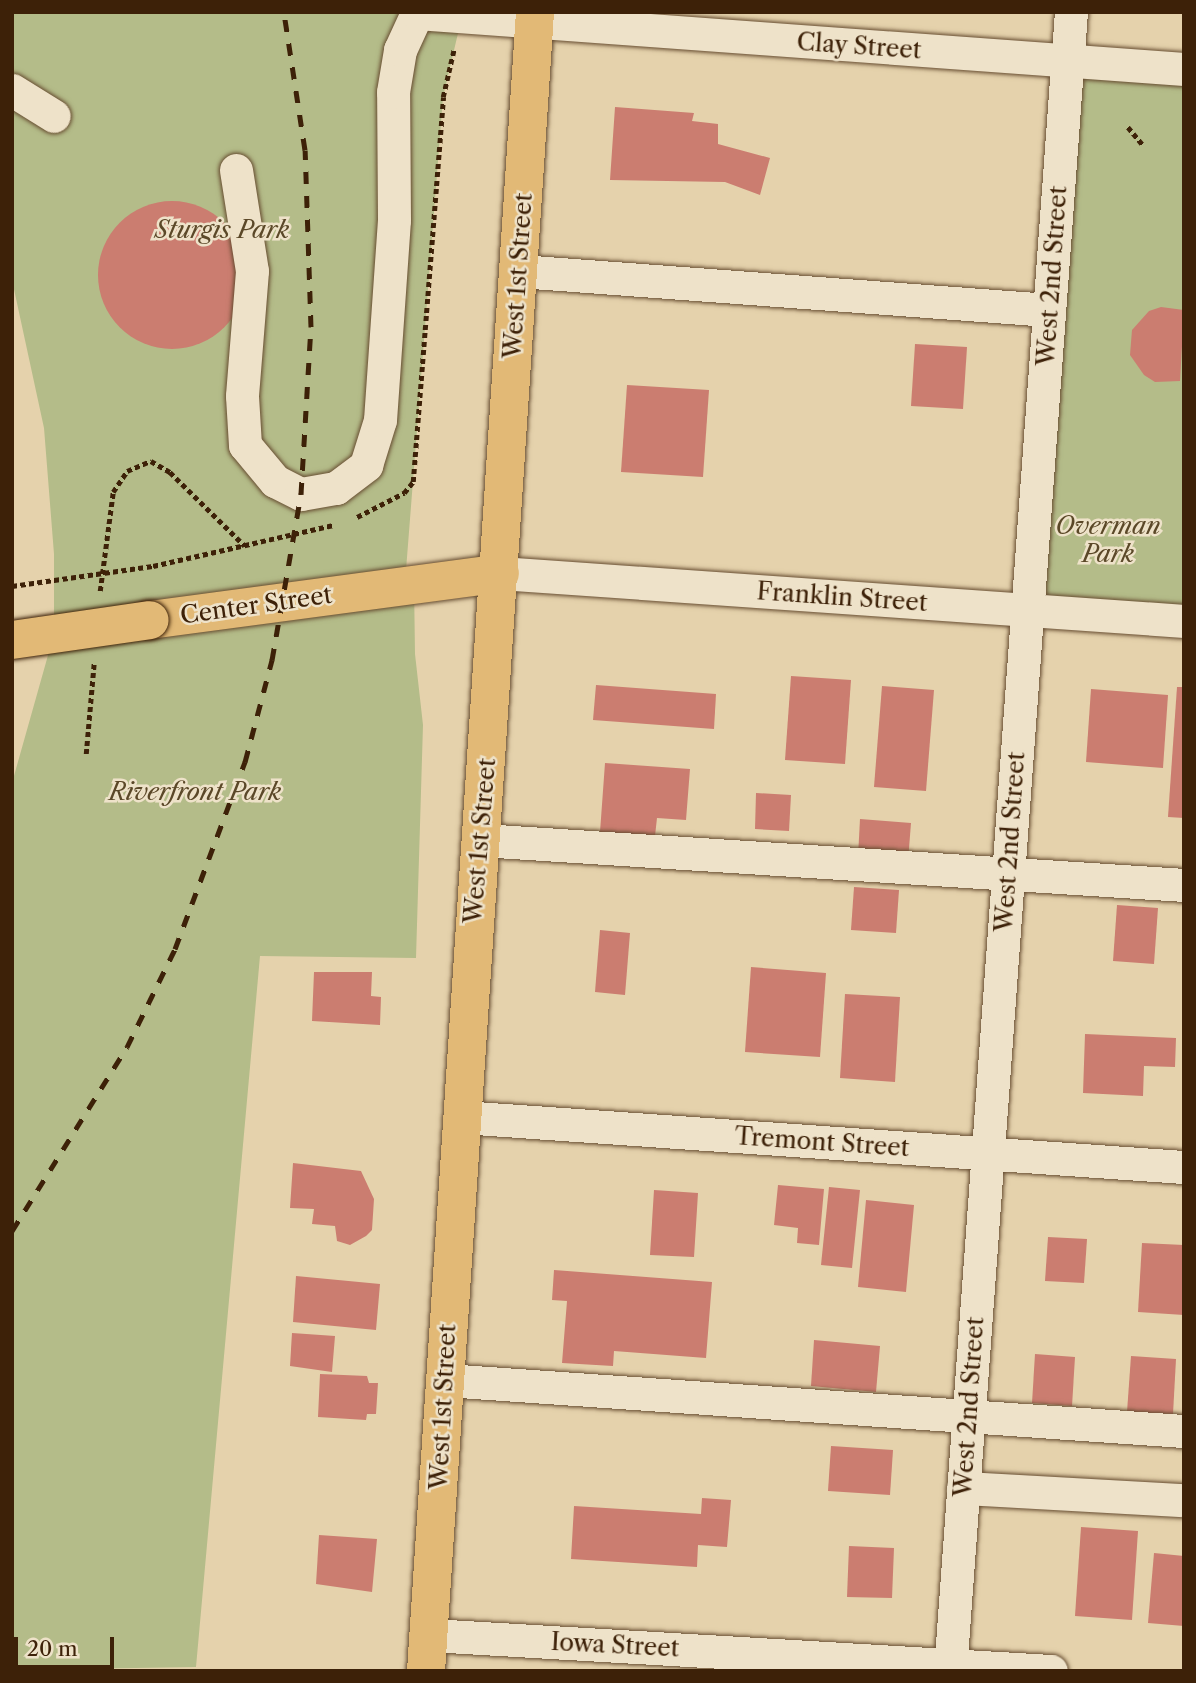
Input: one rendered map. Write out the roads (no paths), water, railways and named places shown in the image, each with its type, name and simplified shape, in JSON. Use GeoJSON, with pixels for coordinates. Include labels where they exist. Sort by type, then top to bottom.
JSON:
{"type":"FeatureCollection","features":[{"type":"Feature","properties":{"kind":"main road","name":"West 1st Street"},"geometry":{"type":"LineString","coordinates":[[428,1653],[534,16]]}},
{"type":"Feature","properties":{"kind":"main road","name":"Center Street"},"geometry":{"type":"LineString","coordinates":[[12,640],[500,573]]}},
{"type":"Feature","properties":{"kind":"street","name":"West 2nd Street"},"geometry":{"type":"LineString","coordinates":[[950,1667],[1071,12]]}},
{"type":"Feature","properties":{"kind":"street","name":"Clay Street"},"geometry":{"type":"LineString","coordinates":[[236,170],[252,271],[242,396],[245,445],[275,481],[301,494],[335,488],[366,465],[380,421],[394,220],[393,92],[400,50],[417,13],[534,16],[1184,69]]}},
{"type":"Feature","properties":{"kind":"street"},"geometry":{"type":"LineString","coordinates":[[12,90],[54,116]]}},
{"type":"Feature","properties":{"kind":"street"},"geometry":{"type":"LineString","coordinates":[[519,271],[1049,310]]}},
{"type":"Feature","properties":{"kind":"street","name":"Franklin Street"},"geometry":{"type":"LineString","coordinates":[[500,573],[1184,621]]}},
{"type":"Feature","properties":{"kind":"street"},"geometry":{"type":"LineString","coordinates":[[481,841],[1184,885]]}},
{"type":"Feature","properties":{"kind":"street","name":"Tremont Street"},"geometry":{"type":"LineString","coordinates":[[461,1117],[1184,1167]]}},
{"type":"Feature","properties":{"kind":"street"},"geometry":{"type":"LineString","coordinates":[[445,1380],[1184,1431]]}},
{"type":"Feature","properties":{"kind":"street"},"geometry":{"type":"LineString","coordinates":[[963,1488],[1181,1500]]}},
{"type":"Feature","properties":{"kind":"street","name":"Iowa Street"},"geometry":{"type":"LineString","coordinates":[[428,1653],[1051,1671]]}},
{"type":"Feature","properties":{"kind":"railway"},"geometry":{"type":"LineString","coordinates":[[12,1231],[127,1047],[175,949],[245,762],[272,660],[301,494],[311,327],[305,150],[284,12]]}},
{"type":"Feature","properties":{"kind":"park label","name":"Sturgis Park"},"geometry":{"type":"Point","coordinates":[222,230]}},
{"type":"Feature","properties":{"kind":"park label","name":"Overman Park"},"geometry":{"type":"Point","coordinates":[1108,540]}},
{"type":"Feature","properties":{"kind":"park label","name":"Riverfront Park"},"geometry":{"type":"Point","coordinates":[195,792]}}]}
